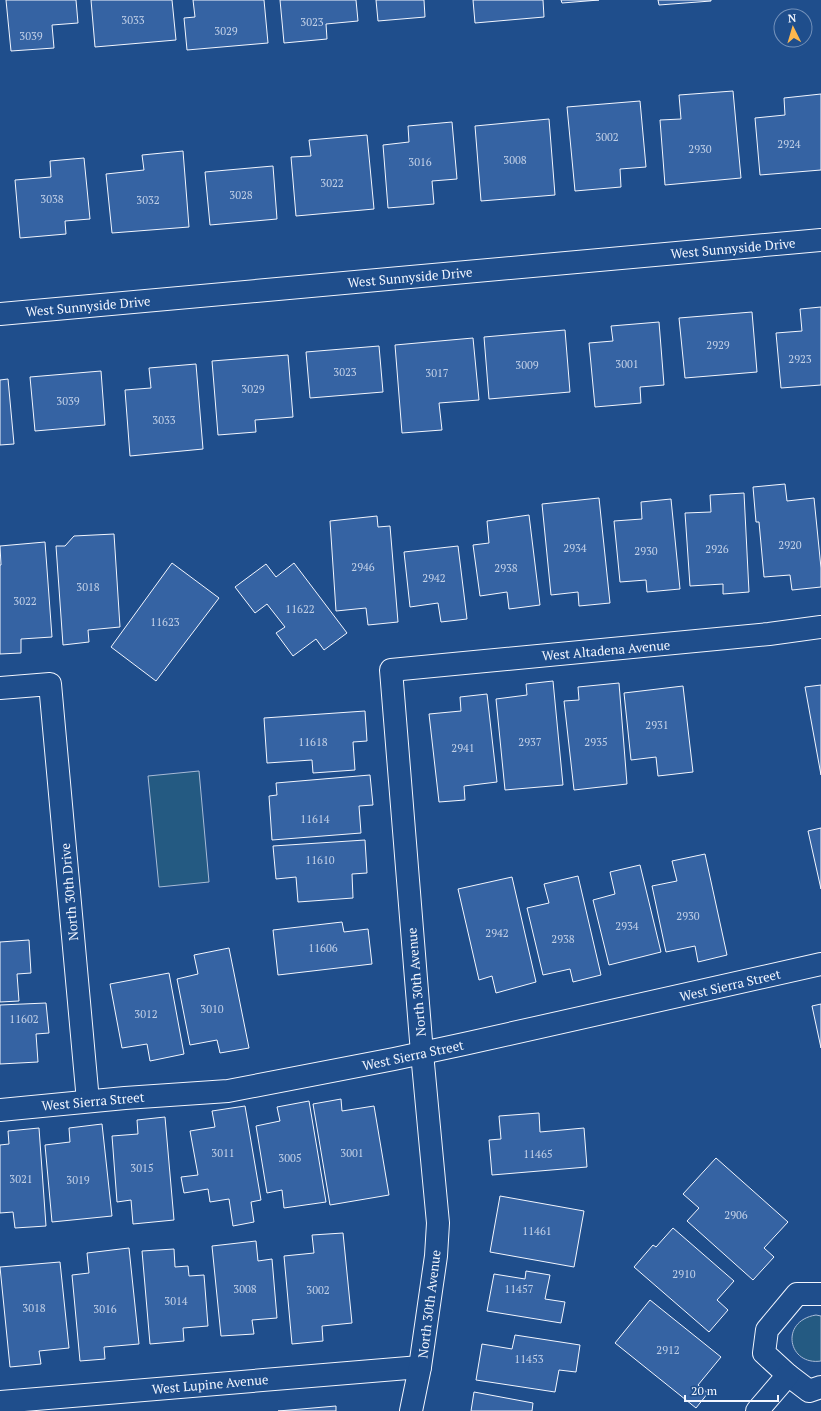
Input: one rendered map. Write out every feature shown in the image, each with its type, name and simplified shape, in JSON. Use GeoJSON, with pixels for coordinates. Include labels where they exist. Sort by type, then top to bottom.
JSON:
{"type":"FeatureCollection","features":[{"type":"Feature","properties":{"kind":"street","name":"West Sunnyside Drive"},"geometry":{"type":"LineString","coordinates":[[0,314],[821,240]]}},
{"type":"Feature","properties":{"kind":"street","name":"West Altadena Avenue"},"geometry":{"type":"LineString","coordinates":[[391,670],[821,628]]}},
{"type":"Feature","properties":{"kind":"street","name":"North 30th Avenue"},"geometry":{"type":"LineString","coordinates":[[391,670],[422,1053],[438,1223],[436,1256],[420,1367],[411,1411]]}},
{"type":"Feature","properties":{"kind":"street","name":"North 30th Drive"},"geometry":{"type":"LineString","coordinates":[[0,688],[50,684],[88,1101]]}},
{"type":"Feature","properties":{"kind":"street","name":"West Sierra Street"},"geometry":{"type":"LineString","coordinates":[[0,1110],[88,1101],[228,1091],[422,1053],[821,964]]}},
{"type":"Feature","properties":{"kind":"street"},"geometry":{"type":"LineString","coordinates":[[821,1294],[797,1294],[767,1330],[764,1353],[788,1375],[809,1390],[821,1388]]}},
{"type":"Feature","properties":{"kind":"street","name":"West Lupine Avenue"},"geometry":{"type":"LineString","coordinates":[[0,1402],[420,1367]]}},
{"type":"Feature","properties":{"kind":"street"},"geometry":{"type":"LineString","coordinates":[[757,1411],[788,1375]]}},
{"type":"Feature","properties":{"kind":"shaded area"},"geometry":{"type":"Polygon","coordinates":[[[199,771],[209,882],[159,887],[148,776],[199,771]]]}},
{"type":"Feature","properties":{"kind":"shaded area"},"geometry":{"type":"Polygon","coordinates":[[[816,1315],[821,1316],[821,1361],[810,1361],[801,1357],[795,1350],[792,1342],[793,1334],[797,1325],[804,1319],[816,1315]]]}},
{"type":"Feature","properties":{"kind":"building"},"geometry":{"type":"Polygon","coordinates":[[[6,0],[76,0],[78,23],[52,25],[54,48],[11,51],[6,0]]]}},
{"type":"Feature","properties":{"kind":"building"},"geometry":{"type":"Polygon","coordinates":[[[91,0],[172,0],[176,40],[95,47],[91,0]]]}},
{"type":"Feature","properties":{"kind":"building"},"geometry":{"type":"Polygon","coordinates":[[[193,0],[264,0],[268,43],[187,50],[184,18],[195,17],[193,0]]]}},
{"type":"Feature","properties":{"kind":"building"},"geometry":{"type":"Polygon","coordinates":[[[280,0],[356,0],[358,21],[326,24],[327,39],[284,43],[280,0]]]}},
{"type":"Feature","properties":{"kind":"building"},"geometry":{"type":"Polygon","coordinates":[[[376,0],[424,0],[425,17],[378,21],[376,0]]]}},
{"type":"Feature","properties":{"kind":"building"},"geometry":{"type":"Polygon","coordinates":[[[473,0],[543,0],[544,17],[475,23],[473,0]]]}},
{"type":"Feature","properties":{"kind":"building"},"geometry":{"type":"Polygon","coordinates":[[[561,0],[599,0],[562,3],[561,0]]]}},
{"type":"Feature","properties":{"kind":"building"},"geometry":{"type":"Polygon","coordinates":[[[658,0],[711,0],[711,1],[659,5],[658,0]]]}},
{"type":"Feature","properties":{"kind":"building"},"geometry":{"type":"Polygon","coordinates":[[[733,91],[741,178],[665,185],[660,120],[681,119],[679,95],[733,91]]]}},
{"type":"Feature","properties":{"kind":"building"},"geometry":{"type":"Polygon","coordinates":[[[821,94],[821,170],[760,175],[755,118],[785,115],[784,98],[821,94]]]}},
{"type":"Feature","properties":{"kind":"building"},"geometry":{"type":"Polygon","coordinates":[[[640,101],[646,167],[620,169],[621,187],[575,191],[567,107],[640,101]]]}},
{"type":"Feature","properties":{"kind":"building"},"geometry":{"type":"Polygon","coordinates":[[[549,119],[555,195],[481,201],[475,126],[549,119]]]}},
{"type":"Feature","properties":{"kind":"building"},"geometry":{"type":"Polygon","coordinates":[[[452,122],[457,179],[432,181],[434,204],[388,208],[383,145],[409,142],[408,126],[452,122]]]}},
{"type":"Feature","properties":{"kind":"building"},"geometry":{"type":"Polygon","coordinates":[[[367,135],[374,209],[296,216],[291,157],[311,156],[309,140],[367,135]]]}},
{"type":"Feature","properties":{"kind":"building"},"geometry":{"type":"Polygon","coordinates":[[[183,151],[189,227],[112,233],[106,174],[144,170],[142,155],[183,151]]]}},
{"type":"Feature","properties":{"kind":"building"},"geometry":{"type":"Polygon","coordinates":[[[84,158],[90,219],[65,221],[66,234],[20,238],[15,180],[51,177],[50,161],[84,158]]]}},
{"type":"Feature","properties":{"kind":"building"},"geometry":{"type":"Polygon","coordinates":[[[273,166],[277,219],[210,225],[205,172],[273,166]]]}},
{"type":"Feature","properties":{"kind":"building"},"geometry":{"type":"Polygon","coordinates":[[[821,307],[821,385],[781,388],[776,333],[802,331],[800,309],[821,307]]]}},
{"type":"Feature","properties":{"kind":"building"},"geometry":{"type":"Polygon","coordinates":[[[752,312],[757,372],[685,378],[679,318],[752,312]]]}},
{"type":"Feature","properties":{"kind":"building"},"geometry":{"type":"Polygon","coordinates":[[[659,322],[664,385],[640,387],[641,403],[595,407],[589,343],[613,341],[611,326],[659,322]]]}},
{"type":"Feature","properties":{"kind":"building"},"geometry":{"type":"Polygon","coordinates":[[[565,330],[570,392],[489,399],[484,337],[565,330]]]}},
{"type":"Feature","properties":{"kind":"building"},"geometry":{"type":"Polygon","coordinates":[[[473,338],[479,400],[439,403],[442,430],[402,433],[395,345],[473,338]]]}},
{"type":"Feature","properties":{"kind":"building"},"geometry":{"type":"Polygon","coordinates":[[[379,346],[383,392],[310,398],[306,352],[379,346]]]}},
{"type":"Feature","properties":{"kind":"building"},"geometry":{"type":"Polygon","coordinates":[[[288,355],[293,417],[255,420],[256,432],[218,435],[212,361],[288,355]]]}},
{"type":"Feature","properties":{"kind":"building"},"geometry":{"type":"Polygon","coordinates":[[[196,364],[203,449],[130,456],[125,390],[151,388],[149,368],[196,364]]]}},
{"type":"Feature","properties":{"kind":"building"},"geometry":{"type":"Polygon","coordinates":[[[101,371],[105,425],[35,431],[30,377],[101,371]]]}},
{"type":"Feature","properties":{"kind":"building"},"geometry":{"type":"Polygon","coordinates":[[[8,379],[14,444],[0,445],[0,380],[8,379]]]}},
{"type":"Feature","properties":{"kind":"building"},"geometry":{"type":"Polygon","coordinates":[[[785,484],[787,501],[814,498],[821,568],[821,587],[792,590],[790,575],[764,577],[759,522],[756,522],[753,487],[785,484]]]}},
{"type":"Feature","properties":{"kind":"building"},"geometry":{"type":"Polygon","coordinates":[[[744,493],[749,592],[723,594],[723,584],[690,586],[685,513],[711,512],[710,495],[744,493]]]}},
{"type":"Feature","properties":{"kind":"building"},"geometry":{"type":"Polygon","coordinates":[[[599,498],[610,603],[579,606],[578,592],[551,595],[542,504],[599,498]]]}},
{"type":"Feature","properties":{"kind":"building"},"geometry":{"type":"Polygon","coordinates":[[[671,499],[680,589],[647,592],[646,580],[620,582],[614,521],[642,519],[641,502],[671,499]]]}},
{"type":"Feature","properties":{"kind":"building"},"geometry":{"type":"Polygon","coordinates":[[[529,515],[540,605],[509,609],[507,592],[480,596],[473,545],[489,543],[487,521],[529,515]]]}},
{"type":"Feature","properties":{"kind":"building"},"geometry":{"type":"Polygon","coordinates":[[[377,516],[378,527],[390,526],[398,622],[368,625],[366,608],[336,611],[330,521],[377,516]]]}},
{"type":"Feature","properties":{"kind":"building"},"geometry":{"type":"Polygon","coordinates":[[[114,534],[120,627],[88,630],[89,642],[63,645],[56,546],[65,546],[74,536],[114,534]]]}},
{"type":"Feature","properties":{"kind":"building"},"geometry":{"type":"Polygon","coordinates":[[[45,542],[52,637],[21,639],[21,653],[0,654],[0,546],[45,542]]]}},
{"type":"Feature","properties":{"kind":"building"},"geometry":{"type":"Polygon","coordinates":[[[458,546],[467,619],[441,622],[438,603],[410,607],[404,552],[458,546]]]}},
{"type":"Feature","properties":{"kind":"building"},"geometry":{"type":"Polygon","coordinates":[[[172,563],[219,598],[156,681],[111,647],[172,563]]]}},
{"type":"Feature","properties":{"kind":"building"},"geometry":{"type":"Polygon","coordinates":[[[294,563],[347,633],[324,650],[316,639],[293,656],[276,633],[285,627],[267,604],[255,613],[235,587],[266,564],[276,577],[294,563]]]}},
{"type":"Feature","properties":{"kind":"building"},"geometry":{"type":"Polygon","coordinates":[[[553,681],[563,785],[505,790],[496,699],[527,695],[526,684],[553,681]]]}},
{"type":"Feature","properties":{"kind":"building"},"geometry":{"type":"Polygon","coordinates":[[[619,683],[627,784],[574,790],[564,701],[579,700],[578,687],[619,683]]]}},
{"type":"Feature","properties":{"kind":"building"},"geometry":{"type":"Polygon","coordinates":[[[821,685],[821,775],[805,687],[821,685]]]}},
{"type":"Feature","properties":{"kind":"building"},"geometry":{"type":"Polygon","coordinates":[[[683,686],[693,772],[658,776],[656,757],[631,760],[624,693],[683,686]]]}},
{"type":"Feature","properties":{"kind":"building"},"geometry":{"type":"Polygon","coordinates":[[[487,694],[497,782],[464,786],[465,800],[439,802],[429,714],[461,711],[460,697],[487,694]]]}},
{"type":"Feature","properties":{"kind":"building"},"geometry":{"type":"Polygon","coordinates":[[[365,711],[367,741],[353,742],[355,770],[313,773],[312,760],[267,763],[264,718],[365,711]]]}},
{"type":"Feature","properties":{"kind":"building"},"geometry":{"type":"Polygon","coordinates":[[[370,775],[373,805],[359,806],[361,833],[272,840],[269,796],[277,795],[276,783],[370,775]]]}},
{"type":"Feature","properties":{"kind":"building"},"geometry":{"type":"Polygon","coordinates":[[[821,828],[821,889],[808,831],[821,828]]]}},
{"type":"Feature","properties":{"kind":"building"},"geometry":{"type":"Polygon","coordinates":[[[365,840],[367,873],[352,874],[353,898],[298,902],[296,877],[276,879],[273,846],[365,840]]]}},
{"type":"Feature","properties":{"kind":"building"},"geometry":{"type":"Polygon","coordinates":[[[705,854],[727,955],[698,962],[695,946],[666,952],[652,886],[677,881],[672,861],[705,854]]]}},
{"type":"Feature","properties":{"kind":"building"},"geometry":{"type":"Polygon","coordinates":[[[640,865],[661,952],[609,965],[593,900],[615,894],[610,872],[640,865]]]}},
{"type":"Feature","properties":{"kind":"building"},"geometry":{"type":"Polygon","coordinates":[[[578,876],[601,975],[573,982],[570,969],[543,975],[527,908],[549,903],[544,884],[578,876]]]}},
{"type":"Feature","properties":{"kind":"building"},"geometry":{"type":"Polygon","coordinates":[[[512,877],[536,982],[496,993],[492,976],[479,980],[458,889],[512,877]]]}},
{"type":"Feature","properties":{"kind":"building"},"geometry":{"type":"Polygon","coordinates":[[[342,922],[344,932],[368,929],[372,964],[278,975],[273,930],[342,922]]]}},
{"type":"Feature","properties":{"kind":"building"},"geometry":{"type":"Polygon","coordinates":[[[29,940],[31,973],[17,974],[19,1001],[0,1002],[0,942],[29,940]]]}},
{"type":"Feature","properties":{"kind":"building"},"geometry":{"type":"Polygon","coordinates":[[[229,948],[249,1048],[220,1053],[217,1040],[190,1045],[177,979],[198,974],[194,955],[229,948]]]}},
{"type":"Feature","properties":{"kind":"building"},"geometry":{"type":"Polygon","coordinates":[[[169,973],[184,1054],[150,1061],[147,1044],[122,1048],[110,984],[169,973]]]}},
{"type":"Feature","properties":{"kind":"building"},"geometry":{"type":"Polygon","coordinates":[[[46,1003],[49,1033],[36,1034],[38,1062],[0,1064],[0,1005],[46,1003]]]}},
{"type":"Feature","properties":{"kind":"building"},"geometry":{"type":"Polygon","coordinates":[[[821,1004],[821,1048],[812,1006],[821,1004]]]}},
{"type":"Feature","properties":{"kind":"building"},"geometry":{"type":"Polygon","coordinates":[[[341,1099],[342,1111],[374,1106],[389,1195],[330,1205],[313,1104],[341,1099]]]}},
{"type":"Feature","properties":{"kind":"building"},"geometry":{"type":"Polygon","coordinates":[[[309,1101],[326,1202],[284,1208],[282,1190],[267,1193],[256,1126],[280,1121],[277,1107],[309,1101]]]}},
{"type":"Feature","properties":{"kind":"building"},"geometry":{"type":"Polygon","coordinates":[[[245,1106],[261,1200],[251,1202],[254,1222],[233,1226],[229,1199],[210,1202],[208,1189],[184,1193],[181,1177],[198,1175],[190,1131],[215,1127],[212,1111],[245,1106]]]}},
{"type":"Feature","properties":{"kind":"building"},"geometry":{"type":"Polygon","coordinates":[[[539,1113],[540,1132],[584,1128],[587,1167],[492,1175],[489,1140],[501,1139],[499,1116],[539,1113]]]}},
{"type":"Feature","properties":{"kind":"building"},"geometry":{"type":"Polygon","coordinates":[[[165,1117],[174,1220],[133,1224],[131,1200],[117,1202],[112,1136],[138,1134],[137,1120],[165,1117]]]}},
{"type":"Feature","properties":{"kind":"building"},"geometry":{"type":"Polygon","coordinates":[[[102,1124],[112,1216],[52,1222],[45,1145],[70,1142],[69,1128],[102,1124]]]}},
{"type":"Feature","properties":{"kind":"building"},"geometry":{"type":"Polygon","coordinates":[[[39,1128],[46,1226],[15,1228],[13,1212],[0,1213],[0,1145],[9,1144],[8,1131],[39,1128]]]}},
{"type":"Feature","properties":{"kind":"building"},"geometry":{"type":"Polygon","coordinates":[[[716,1158],[788,1222],[764,1248],[774,1257],[753,1280],[687,1221],[699,1208],[683,1194],[716,1158]]]}},
{"type":"Feature","properties":{"kind":"building"},"geometry":{"type":"Polygon","coordinates":[[[500,1196],[584,1211],[574,1267],[490,1252],[500,1196]]]}},
{"type":"Feature","properties":{"kind":"building"},"geometry":{"type":"Polygon","coordinates":[[[673,1228],[734,1281],[717,1300],[728,1310],[709,1332],[634,1267],[653,1245],[656,1247],[673,1228]]]}},
{"type":"Feature","properties":{"kind":"building"},"geometry":{"type":"Polygon","coordinates":[[[343,1233],[352,1323],[322,1326],[323,1341],[292,1344],[284,1256],[314,1253],[312,1235],[343,1233]]]}},
{"type":"Feature","properties":{"kind":"building"},"geometry":{"type":"Polygon","coordinates":[[[256,1241],[258,1261],[272,1259],[277,1318],[252,1320],[254,1334],[221,1336],[212,1246],[256,1241]]]}},
{"type":"Feature","properties":{"kind":"building"},"geometry":{"type":"Polygon","coordinates":[[[129,1248],[139,1344],[104,1347],[105,1359],[80,1361],[72,1275],[89,1273],[87,1253],[129,1248]]]}},
{"type":"Feature","properties":{"kind":"building"},"geometry":{"type":"Polygon","coordinates":[[[174,1249],[175,1267],[188,1266],[189,1276],[204,1275],[208,1326],[183,1328],[184,1341],[150,1344],[142,1251],[174,1249]]]}},
{"type":"Feature","properties":{"kind":"building"},"geometry":{"type":"Polygon","coordinates":[[[60,1262],[69,1348],[39,1351],[41,1364],[10,1367],[0,1267],[60,1262]]]}},
{"type":"Feature","properties":{"kind":"building"},"geometry":{"type":"Polygon","coordinates":[[[526,1271],[550,1275],[545,1299],[565,1302],[561,1323],[487,1311],[494,1274],[525,1279],[526,1271]]]}},
{"type":"Feature","properties":{"kind":"building"},"geometry":{"type":"Polygon","coordinates":[[[650,1300],[721,1357],[698,1385],[708,1393],[696,1408],[615,1343],[650,1300]]]}},
{"type":"Feature","properties":{"kind":"building"},"geometry":{"type":"Polygon","coordinates":[[[515,1335],[580,1345],[576,1372],[559,1370],[555,1392],[476,1380],[482,1344],[512,1349],[515,1335]]]}},
{"type":"Feature","properties":{"kind":"building"},"geometry":{"type":"Polygon","coordinates":[[[474,1392],[533,1403],[532,1411],[471,1411],[474,1392]]]}},
{"type":"Feature","properties":{"kind":"building"},"geometry":{"type":"Polygon","coordinates":[[[336,1406],[336,1411],[278,1411],[336,1406]]]}}]}
